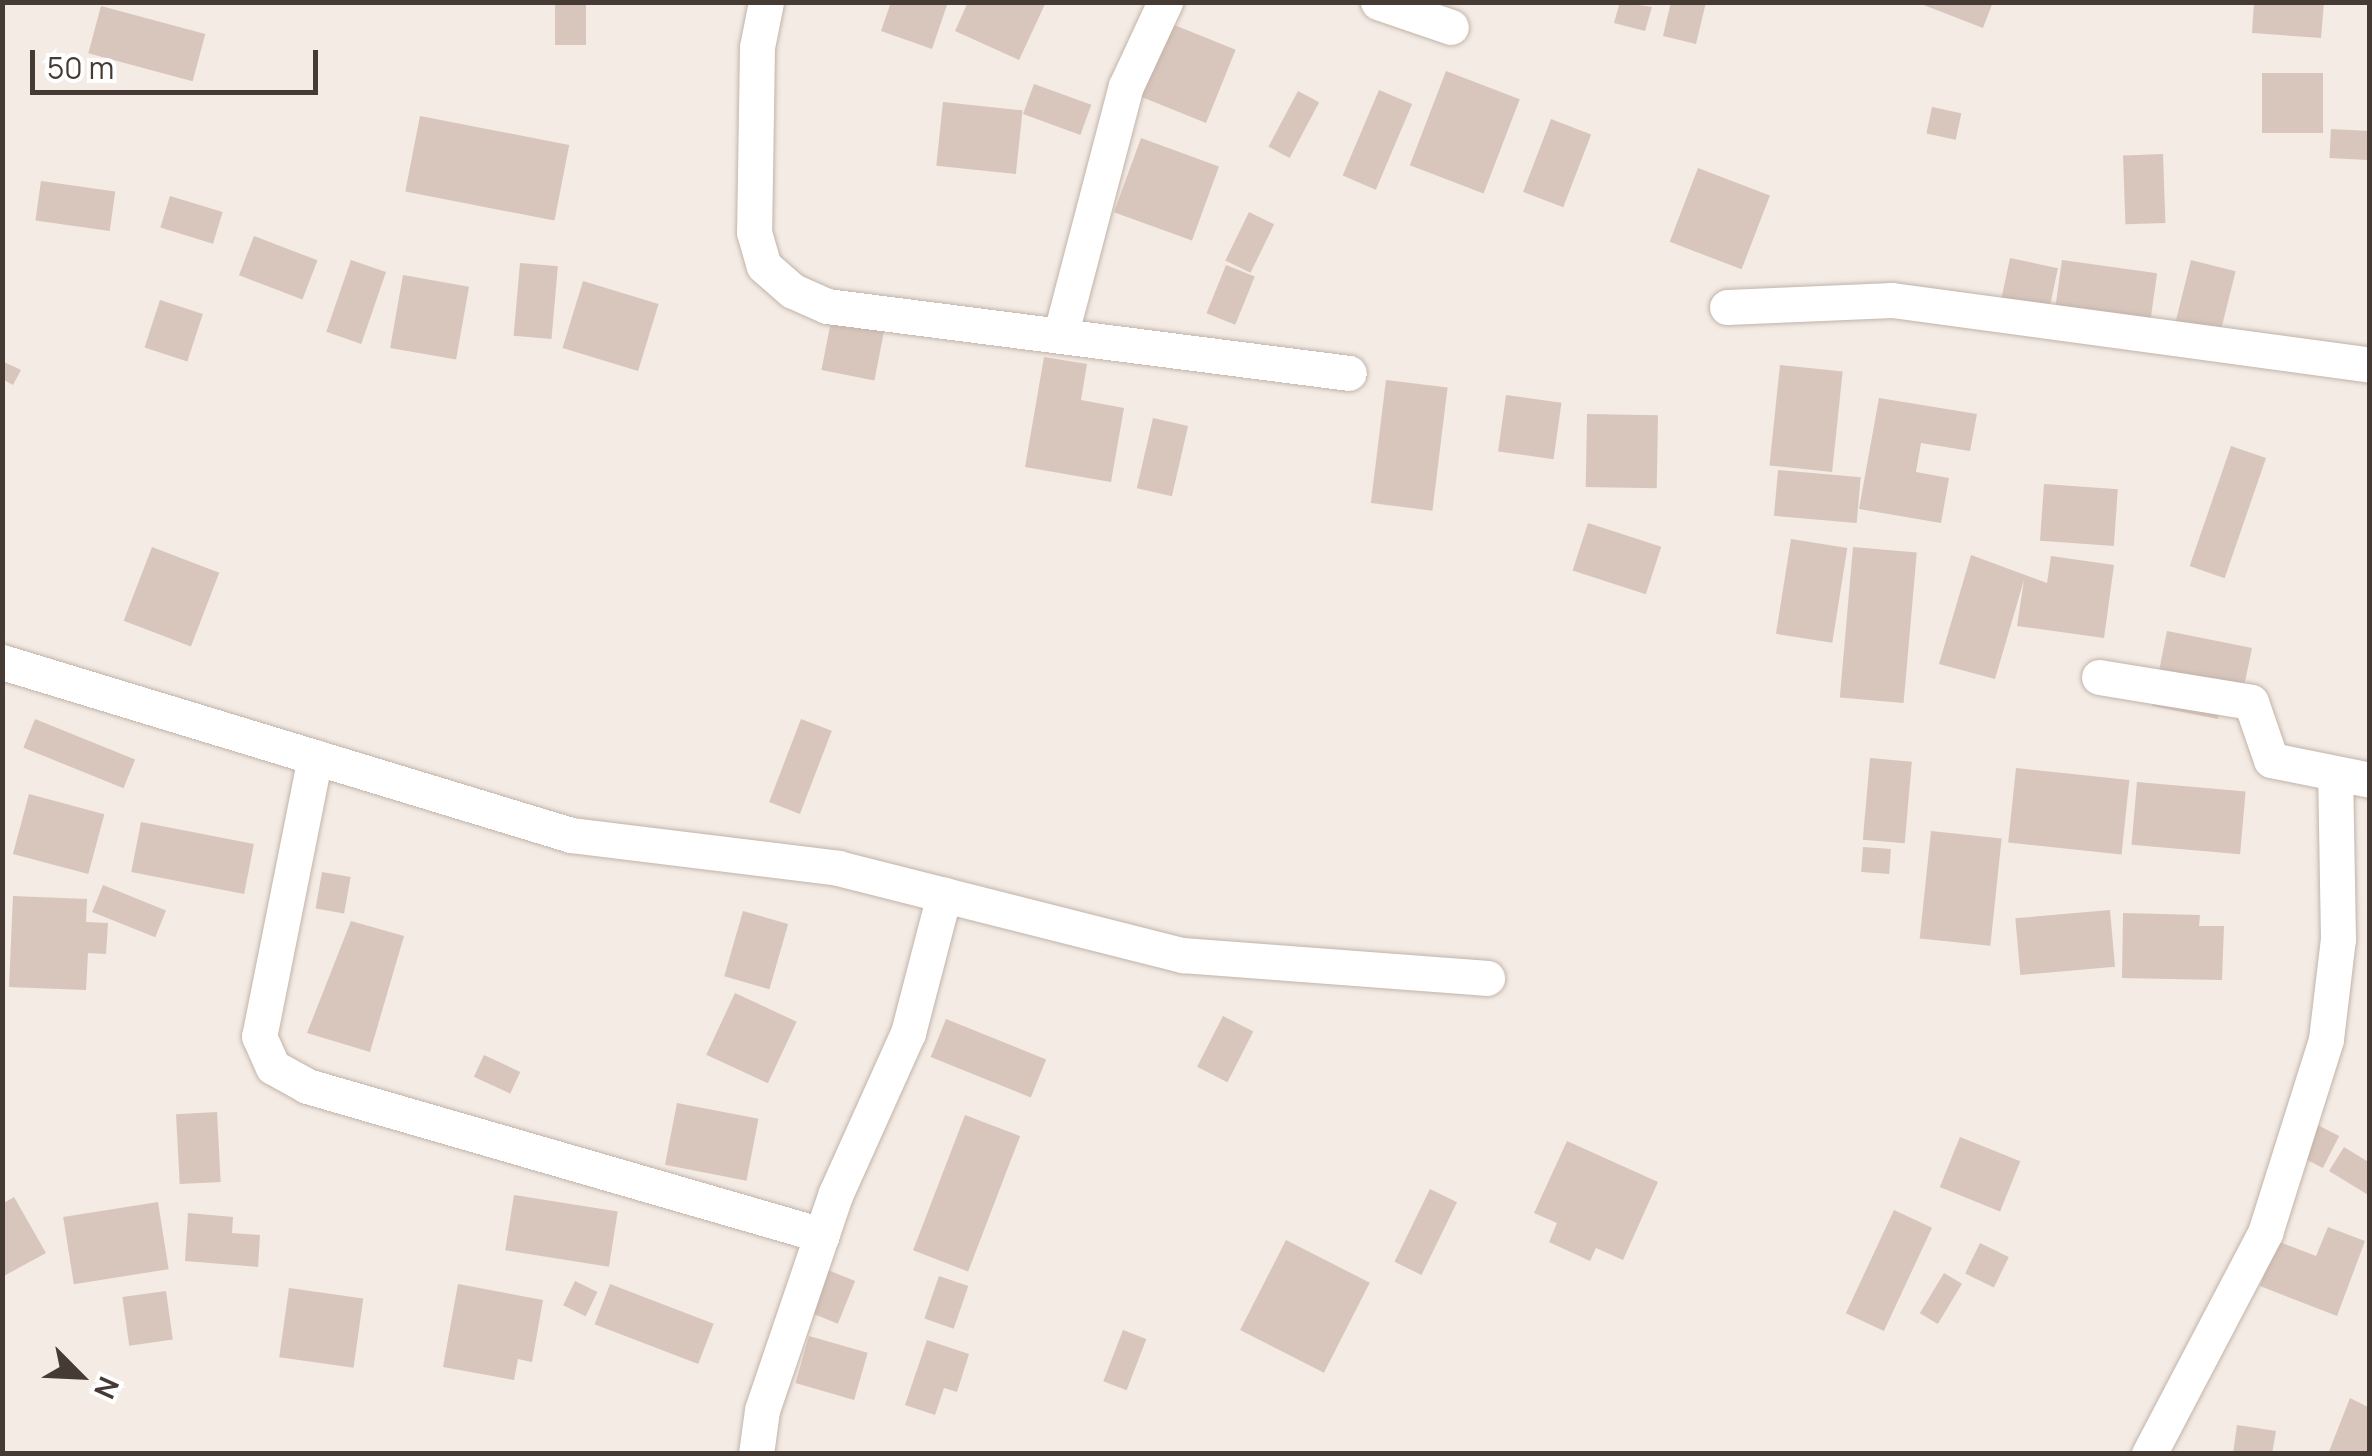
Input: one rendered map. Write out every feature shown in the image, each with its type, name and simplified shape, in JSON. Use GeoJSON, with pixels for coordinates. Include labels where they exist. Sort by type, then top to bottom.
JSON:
{"type":"FeatureCollection","features":[{"type":"Feature","properties":{"kind":"street"},"geometry":{"type":"LineString","coordinates":[[766,2],[757,47],[754,232],[764,266],[826,306],[1061,332],[1350,373]]}},
{"type":"Feature","properties":{"kind":"street"},"geometry":{"type":"LineString","coordinates":[[1061,332],[1126,86],[1165,2]]}},
{"type":"Feature","properties":{"kind":"street"},"geometry":{"type":"LineString","coordinates":[[1378,2],[1451,27]]}},
{"type":"Feature","properties":{"kind":"street"},"geometry":{"type":"LineString","coordinates":[[1726,307],[1892,300],[2370,365]]}},
{"type":"Feature","properties":{"kind":"street"},"geometry":{"type":"LineString","coordinates":[[2,662],[571,834],[838,868],[1183,955],[1488,978]]}},
{"type":"Feature","properties":{"kind":"street"},"geometry":{"type":"LineString","coordinates":[[2099,676],[2251,702],[2271,760],[2352,777],[2354,940],[2326,1039],[2265,1233],[2149,1454]]}},
{"type":"Feature","properties":{"kind":"street"},"geometry":{"type":"LineString","coordinates":[[315,757],[259,1036],[273,1067],[306,1086],[822,1235]]}},
{"type":"Feature","properties":{"kind":"street"},"geometry":{"type":"LineString","coordinates":[[756,1454],[822,1235],[908,1033],[944,894]]}},
{"type":"Feature","properties":{"kind":"building"},"geometry":{"type":"Polygon","coordinates":[[[555,2],[586,2],[586,45],[555,45],[555,2]]]}},
{"type":"Feature","properties":{"kind":"building"},"geometry":{"type":"Polygon","coordinates":[[[891,2],[948,2],[932,49],[881,31],[891,2]]]}},
{"type":"Feature","properties":{"kind":"building"},"geometry":{"type":"Polygon","coordinates":[[[968,2],[1046,2],[1019,60],[955,31],[968,2]]]}},
{"type":"Feature","properties":{"kind":"building"},"geometry":{"type":"Polygon","coordinates":[[[1620,2],[1652,7],[1645,31],[1614,23],[1620,2]]]}},
{"type":"Feature","properties":{"kind":"building"},"geometry":{"type":"Polygon","coordinates":[[[1671,2],[1706,2],[1696,44],[1663,36],[1671,2]]]}},
{"type":"Feature","properties":{"kind":"building"},"geometry":{"type":"Polygon","coordinates":[[[1916,2],[1993,2],[1983,28],[1916,2]]]}},
{"type":"Feature","properties":{"kind":"building"},"geometry":{"type":"Polygon","coordinates":[[[2254,2],[2324,2],[2321,38],[2252,33],[2254,2]]]}},
{"type":"Feature","properties":{"kind":"building"},"geometry":{"type":"Polygon","coordinates":[[[101,6],[205,34],[193,81],[88,53],[101,6]]]}},
{"type":"Feature","properties":{"kind":"building"},"geometry":{"type":"Polygon","coordinates":[[[1167,22],[1236,50],[1206,123],[1137,95],[1167,22]]]}},
{"type":"Feature","properties":{"kind":"building"},"geometry":{"type":"Polygon","coordinates":[[[1446,71],[1520,99],[1484,194],[1410,165],[1446,71]]]}},
{"type":"Feature","properties":{"kind":"building"},"geometry":{"type":"Polygon","coordinates":[[[2262,73],[2323,73],[2323,133],[2262,133],[2262,73]]]}},
{"type":"Feature","properties":{"kind":"building"},"geometry":{"type":"Polygon","coordinates":[[[1034,84],[1091,105],[1080,135],[1023,114],[1034,84]]]}},
{"type":"Feature","properties":{"kind":"building"},"geometry":{"type":"Polygon","coordinates":[[[1379,90],[1412,104],[1376,190],[1343,176],[1379,90]]]}},
{"type":"Feature","properties":{"kind":"building"},"geometry":{"type":"Polygon","coordinates":[[[1298,91],[1319,102],[1290,158],[1268,147],[1298,91]]]}},
{"type":"Feature","properties":{"kind":"building"},"geometry":{"type":"Polygon","coordinates":[[[943,102],[1023,110],[1016,174],[936,166],[943,102]]]}},
{"type":"Feature","properties":{"kind":"building"},"geometry":{"type":"Polygon","coordinates":[[[1932,107],[1961,113],[1956,140],[1926,133],[1932,107]]]}},
{"type":"Feature","properties":{"kind":"building"},"geometry":{"type":"Polygon","coordinates":[[[420,116],[569,145],[555,221],[405,192],[420,116]]]}},
{"type":"Feature","properties":{"kind":"building"},"geometry":{"type":"Polygon","coordinates":[[[1551,119],[1591,134],[1563,207],[1523,192],[1551,119]]]}},
{"type":"Feature","properties":{"kind":"building"},"geometry":{"type":"Polygon","coordinates":[[[2331,129],[2369,131],[2367,160],[2329,158],[2331,129]]]}},
{"type":"Feature","properties":{"kind":"building"},"geometry":{"type":"Polygon","coordinates":[[[1141,138],[1219,166],[1192,241],[1114,212],[1141,138]]]}},
{"type":"Feature","properties":{"kind":"building"},"geometry":{"type":"Polygon","coordinates":[[[2163,154],[2165,223],[2125,224],[2123,155],[2163,154]]]}},
{"type":"Feature","properties":{"kind":"building"},"geometry":{"type":"Polygon","coordinates":[[[1698,168],[1770,196],[1742,269],[1670,242],[1698,168]]]}},
{"type":"Feature","properties":{"kind":"building"},"geometry":{"type":"Polygon","coordinates":[[[41,181],[115,191],[110,231],[35,221],[41,181]]]}},
{"type":"Feature","properties":{"kind":"building"},"geometry":{"type":"Polygon","coordinates":[[[170,196],[223,212],[213,244],[160,228],[170,196]]]}},
{"type":"Feature","properties":{"kind":"building"},"geometry":{"type":"Polygon","coordinates":[[[1249,212],[1274,224],[1250,273],[1225,261],[1249,212]]]}},
{"type":"Feature","properties":{"kind":"building"},"geometry":{"type":"Polygon","coordinates":[[[254,236],[317,260],[302,300],[239,275],[254,236]]]}},
{"type":"Feature","properties":{"kind":"building"},"geometry":{"type":"Polygon","coordinates":[[[2010,258],[2058,268],[2046,322],[1999,312],[2010,258]]]}},
{"type":"Feature","properties":{"kind":"building"},"geometry":{"type":"Polygon","coordinates":[[[351,260],[386,272],[361,344],[326,332],[351,260]]]}},
{"type":"Feature","properties":{"kind":"building"},"geometry":{"type":"Polygon","coordinates":[[[2062,260],[2157,273],[2148,335],[2053,321],[2062,260]]]}},
{"type":"Feature","properties":{"kind":"building"},"geometry":{"type":"Polygon","coordinates":[[[2191,260],[2236,271],[2220,335],[2175,324],[2191,260]]]}},
{"type":"Feature","properties":{"kind":"building"},"geometry":{"type":"Polygon","coordinates":[[[520,263],[558,266],[551,339],[514,336],[520,263]]]}},
{"type":"Feature","properties":{"kind":"building"},"geometry":{"type":"Polygon","coordinates":[[[1226,265],[1255,277],[1235,325],[1207,313],[1226,265]]]}},
{"type":"Feature","properties":{"kind":"building"},"geometry":{"type":"Polygon","coordinates":[[[403,275],[469,287],[456,360],[390,348],[403,275]]]}},
{"type":"Feature","properties":{"kind":"building"},"geometry":{"type":"Polygon","coordinates":[[[583,281],[659,304],[638,371],[563,348],[583,281]]]}},
{"type":"Feature","properties":{"kind":"building"},"geometry":{"type":"Polygon","coordinates":[[[160,300],[203,314],[187,361],[145,348],[160,300]]]}},
{"type":"Feature","properties":{"kind":"building"},"geometry":{"type":"Polygon","coordinates":[[[831,321],[884,331],[874,380],[821,370],[831,321]]]}},
{"type":"Feature","properties":{"kind":"building"},"geometry":{"type":"Polygon","coordinates":[[[1044,357],[1087,364],[1081,400],[1124,408],[1111,482],[1025,467],[1044,357]]]}},
{"type":"Feature","properties":{"kind":"building"},"geometry":{"type":"Polygon","coordinates":[[[2,361],[21,370],[13,385],[2,379],[2,361]]]}},
{"type":"Feature","properties":{"kind":"building"},"geometry":{"type":"Polygon","coordinates":[[[1780,365],[1843,372],[1832,472],[1769,465],[1780,365]]]}},
{"type":"Feature","properties":{"kind":"building"},"geometry":{"type":"Polygon","coordinates":[[[1386,380],[1448,388],[1432,511],[1371,503],[1386,380]]]}},
{"type":"Feature","properties":{"kind":"building"},"geometry":{"type":"Polygon","coordinates":[[[1506,395],[1561,403],[1554,459],[1498,451],[1506,395]]]}},
{"type":"Feature","properties":{"kind":"building"},"geometry":{"type":"Polygon","coordinates":[[[1879,398],[1977,414],[1970,451],[1921,443],[1916,472],[1949,478],[1941,523],[1859,509],[1879,398]]]}},
{"type":"Feature","properties":{"kind":"building"},"geometry":{"type":"Polygon","coordinates":[[[1587,414],[1658,415],[1657,488],[1586,487],[1587,414]]]}},
{"type":"Feature","properties":{"kind":"building"},"geometry":{"type":"Polygon","coordinates":[[[1153,418],[1188,426],[1172,496],[1137,488],[1153,418]]]}},
{"type":"Feature","properties":{"kind":"building"},"geometry":{"type":"Polygon","coordinates":[[[2231,446],[2266,458],[2225,578],[2190,566],[2231,446]]]}},
{"type":"Feature","properties":{"kind":"building"},"geometry":{"type":"Polygon","coordinates":[[[1778,470],[1861,477],[1857,523],[1774,516],[1778,470]]]}},
{"type":"Feature","properties":{"kind":"building"},"geometry":{"type":"Polygon","coordinates":[[[2044,484],[2118,489],[2114,546],[2040,541],[2044,484]]]}},
{"type":"Feature","properties":{"kind":"building"},"geometry":{"type":"Polygon","coordinates":[[[1588,523],[1661,547],[1646,594],[1573,571],[1588,523]]]}},
{"type":"Feature","properties":{"kind":"building"},"geometry":{"type":"Polygon","coordinates":[[[1791,539],[1847,548],[1832,643],[1776,634],[1791,539]]]}},
{"type":"Feature","properties":{"kind":"building"},"geometry":{"type":"Polygon","coordinates":[[[152,547],[219,573],[191,647],[124,621],[152,547]]]}},
{"type":"Feature","properties":{"kind":"building"},"geometry":{"type":"Polygon","coordinates":[[[1853,547],[1917,553],[1904,703],[1840,697],[1853,547]]]}},
{"type":"Feature","properties":{"kind":"building"},"geometry":{"type":"Polygon","coordinates":[[[1971,555],[2047,583],[2051,556],[2114,565],[2104,638],[2017,626],[2024,580],[1995,679],[1939,664],[1971,555]]]}},
{"type":"Feature","properties":{"kind":"building"},"geometry":{"type":"Polygon","coordinates":[[[2167,631],[2252,648],[2240,706],[2221,702],[2218,719],[2152,706],[2167,631]]]}},
{"type":"Feature","properties":{"kind":"building"},"geometry":{"type":"Polygon","coordinates":[[[35,719],[135,759],[124,788],[23,748],[35,719]]]}},
{"type":"Feature","properties":{"kind":"building"},"geometry":{"type":"Polygon","coordinates":[[[801,719],[832,731],[800,814],[769,802],[801,719]]]}},
{"type":"Feature","properties":{"kind":"building"},"geometry":{"type":"Polygon","coordinates":[[[1870,758],[1912,762],[1905,843],[1863,840],[1870,758]]]}},
{"type":"Feature","properties":{"kind":"building"},"geometry":{"type":"Polygon","coordinates":[[[2016,768],[2129,780],[2122,855],[2008,843],[2016,768]]]}},
{"type":"Feature","properties":{"kind":"building"},"geometry":{"type":"Polygon","coordinates":[[[2137,782],[2246,791],[2240,854],[2132,845],[2137,782]]]}},
{"type":"Feature","properties":{"kind":"building"},"geometry":{"type":"Polygon","coordinates":[[[29,794],[104,814],[88,874],[13,854],[29,794]]]}},
{"type":"Feature","properties":{"kind":"building"},"geometry":{"type":"Polygon","coordinates":[[[141,822],[254,844],[244,894],[131,872],[141,822]]]}},
{"type":"Feature","properties":{"kind":"building"},"geometry":{"type":"Polygon","coordinates":[[[1931,831],[2002,838],[1990,946],[1920,938],[1931,831]]]}},
{"type":"Feature","properties":{"kind":"building"},"geometry":{"type":"Polygon","coordinates":[[[1863,847],[1891,849],[1889,874],[1861,872],[1863,847]]]}},
{"type":"Feature","properties":{"kind":"building"},"geometry":{"type":"Polygon","coordinates":[[[322,872],[351,877],[344,913],[316,908],[322,872]]]}},
{"type":"Feature","properties":{"kind":"building"},"geometry":{"type":"Polygon","coordinates":[[[103,885],[166,910],[155,937],[92,912],[103,885]]]}},
{"type":"Feature","properties":{"kind":"building"},"geometry":{"type":"Polygon","coordinates":[[[13,896],[87,899],[86,922],[108,923],[106,954],[88,953],[86,990],[9,987],[13,896]]]}},
{"type":"Feature","properties":{"kind":"building"},"geometry":{"type":"Polygon","coordinates":[[[2110,910],[2115,967],[2020,975],[2015,918],[2110,910]]]}},
{"type":"Feature","properties":{"kind":"building"},"geometry":{"type":"Polygon","coordinates":[[[743,911],[788,924],[769,989],[724,976],[743,911]]]}},
{"type":"Feature","properties":{"kind":"building"},"geometry":{"type":"Polygon","coordinates":[[[2123,913],[2200,915],[2199,926],[2224,926],[2222,980],[2122,978],[2123,913]]]}},
{"type":"Feature","properties":{"kind":"building"},"geometry":{"type":"Polygon","coordinates":[[[351,921],[404,936],[370,1052],[307,1033],[351,921]]]}},
{"type":"Feature","properties":{"kind":"building"},"geometry":{"type":"Polygon","coordinates":[[[735,993],[797,1022],[768,1083],[706,1055],[735,993]]]}},
{"type":"Feature","properties":{"kind":"building"},"geometry":{"type":"Polygon","coordinates":[[[1223,1016],[1253,1031],[1227,1082],[1197,1067],[1223,1016]]]}},
{"type":"Feature","properties":{"kind":"building"},"geometry":{"type":"Polygon","coordinates":[[[946,1019],[1046,1059],[1031,1097],[931,1057],[946,1019]]]}},
{"type":"Feature","properties":{"kind":"building"},"geometry":{"type":"Polygon","coordinates":[[[484,1055],[520,1072],[510,1094],[474,1077],[484,1055]]]}},
{"type":"Feature","properties":{"kind":"building"},"geometry":{"type":"Polygon","coordinates":[[[677,1103],[758,1119],[746,1181],[665,1165],[677,1103]]]}},
{"type":"Feature","properties":{"kind":"building"},"geometry":{"type":"Polygon","coordinates":[[[217,1112],[221,1182],[180,1184],[176,1114],[217,1112]]]}},
{"type":"Feature","properties":{"kind":"building"},"geometry":{"type":"Polygon","coordinates":[[[965,1115],[1020,1136],[968,1272],[913,1250],[965,1115]]]}},
{"type":"Feature","properties":{"kind":"building"},"geometry":{"type":"Polygon","coordinates":[[[2308,1120],[2339,1136],[2323,1168],[2292,1152],[2308,1120]]]}},
{"type":"Feature","properties":{"kind":"building"},"geometry":{"type":"Polygon","coordinates":[[[1960,1137],[2020,1161],[2000,1211],[1940,1187],[1960,1137]]]}},
{"type":"Feature","properties":{"kind":"building"},"geometry":{"type":"Polygon","coordinates":[[[1567,1141],[1658,1182],[1623,1260],[1596,1248],[1590,1261],[1549,1242],[1557,1223],[1534,1213],[1567,1141]]]}},
{"type":"Feature","properties":{"kind":"building"},"geometry":{"type":"Polygon","coordinates":[[[2344,1147],[2370,1163],[2370,1196],[2329,1171],[2344,1147]]]}},
{"type":"Feature","properties":{"kind":"building"},"geometry":{"type":"Polygon","coordinates":[[[1430,1189],[1457,1202],[1421,1275],[1394,1262],[1430,1189]]]}},
{"type":"Feature","properties":{"kind":"building"},"geometry":{"type":"Polygon","coordinates":[[[514,1195],[618,1211],[609,1267],[505,1250],[514,1195]]]}},
{"type":"Feature","properties":{"kind":"building"},"geometry":{"type":"Polygon","coordinates":[[[14,1197],[46,1253],[2,1277],[2,1204],[14,1197]]]}},
{"type":"Feature","properties":{"kind":"building"},"geometry":{"type":"Polygon","coordinates":[[[158,1202],[169,1269],[74,1284],[63,1217],[158,1202]]]}},
{"type":"Feature","properties":{"kind":"building"},"geometry":{"type":"Polygon","coordinates":[[[1894,1210],[1932,1228],[1884,1331],[1846,1313],[1894,1210]]]}},
{"type":"Feature","properties":{"kind":"building"},"geometry":{"type":"Polygon","coordinates":[[[188,1213],[233,1217],[232,1233],[260,1235],[258,1267],[185,1261],[188,1213]]]}},
{"type":"Feature","properties":{"kind":"building"},"geometry":{"type":"Polygon","coordinates":[[[2328,1227],[2365,1241],[2337,1316],[2260,1286],[2277,1241],[2316,1256],[2328,1227]]]}},
{"type":"Feature","properties":{"kind":"building"},"geometry":{"type":"Polygon","coordinates":[[[1286,1240],[1370,1283],[1324,1373],[1240,1330],[1286,1240]]]}},
{"type":"Feature","properties":{"kind":"building"},"geometry":{"type":"Polygon","coordinates":[[[1980,1243],[2009,1257],[1994,1288],[1965,1274],[1980,1243]]]}},
{"type":"Feature","properties":{"kind":"building"},"geometry":{"type":"Polygon","coordinates":[[[818,1266],[855,1281],[838,1324],[801,1309],[818,1266]]]}},
{"type":"Feature","properties":{"kind":"building"},"geometry":{"type":"Polygon","coordinates":[[[1944,1273],[1962,1284],[1938,1324],[1920,1313],[1944,1273]]]}},
{"type":"Feature","properties":{"kind":"building"},"geometry":{"type":"Polygon","coordinates":[[[939,1276],[968,1286],[954,1329],[924,1319],[939,1276]]]}},
{"type":"Feature","properties":{"kind":"building"},"geometry":{"type":"Polygon","coordinates":[[[575,1281],[597,1292],[586,1316],[563,1305],[575,1281]]]}},
{"type":"Feature","properties":{"kind":"building"},"geometry":{"type":"Polygon","coordinates":[[[458,1284],[543,1300],[532,1362],[518,1359],[514,1380],[443,1367],[458,1284]]]}},
{"type":"Feature","properties":{"kind":"building"},"geometry":{"type":"Polygon","coordinates":[[[610,1284],[714,1324],[698,1364],[595,1324],[610,1284]]]}},
{"type":"Feature","properties":{"kind":"building"},"geometry":{"type":"Polygon","coordinates":[[[289,1288],[363,1298],[354,1368],[279,1357],[289,1288]]]}},
{"type":"Feature","properties":{"kind":"building"},"geometry":{"type":"Polygon","coordinates":[[[166,1291],[173,1340],[129,1346],[122,1297],[166,1291]]]}},
{"type":"Feature","properties":{"kind":"building"},"geometry":{"type":"Polygon","coordinates":[[[1123,1330],[1146,1339],[1127,1390],[1103,1381],[1123,1330]]]}},
{"type":"Feature","properties":{"kind":"building"},"geometry":{"type":"Polygon","coordinates":[[[809,1336],[868,1353],[854,1400],[795,1383],[809,1336]]]}},
{"type":"Feature","properties":{"kind":"building"},"geometry":{"type":"Polygon","coordinates":[[[927,1340],[969,1354],[957,1392],[944,1388],[935,1415],[905,1405],[927,1340]]]}},
{"type":"Feature","properties":{"kind":"building"},"geometry":{"type":"Polygon","coordinates":[[[2350,1398],[2370,1408],[2370,1454],[2328,1454],[2350,1398]]]}},
{"type":"Feature","properties":{"kind":"building"},"geometry":{"type":"Polygon","coordinates":[[[2237,1425],[2276,1431],[2272,1454],[2233,1454],[2237,1425]]]}}]}
